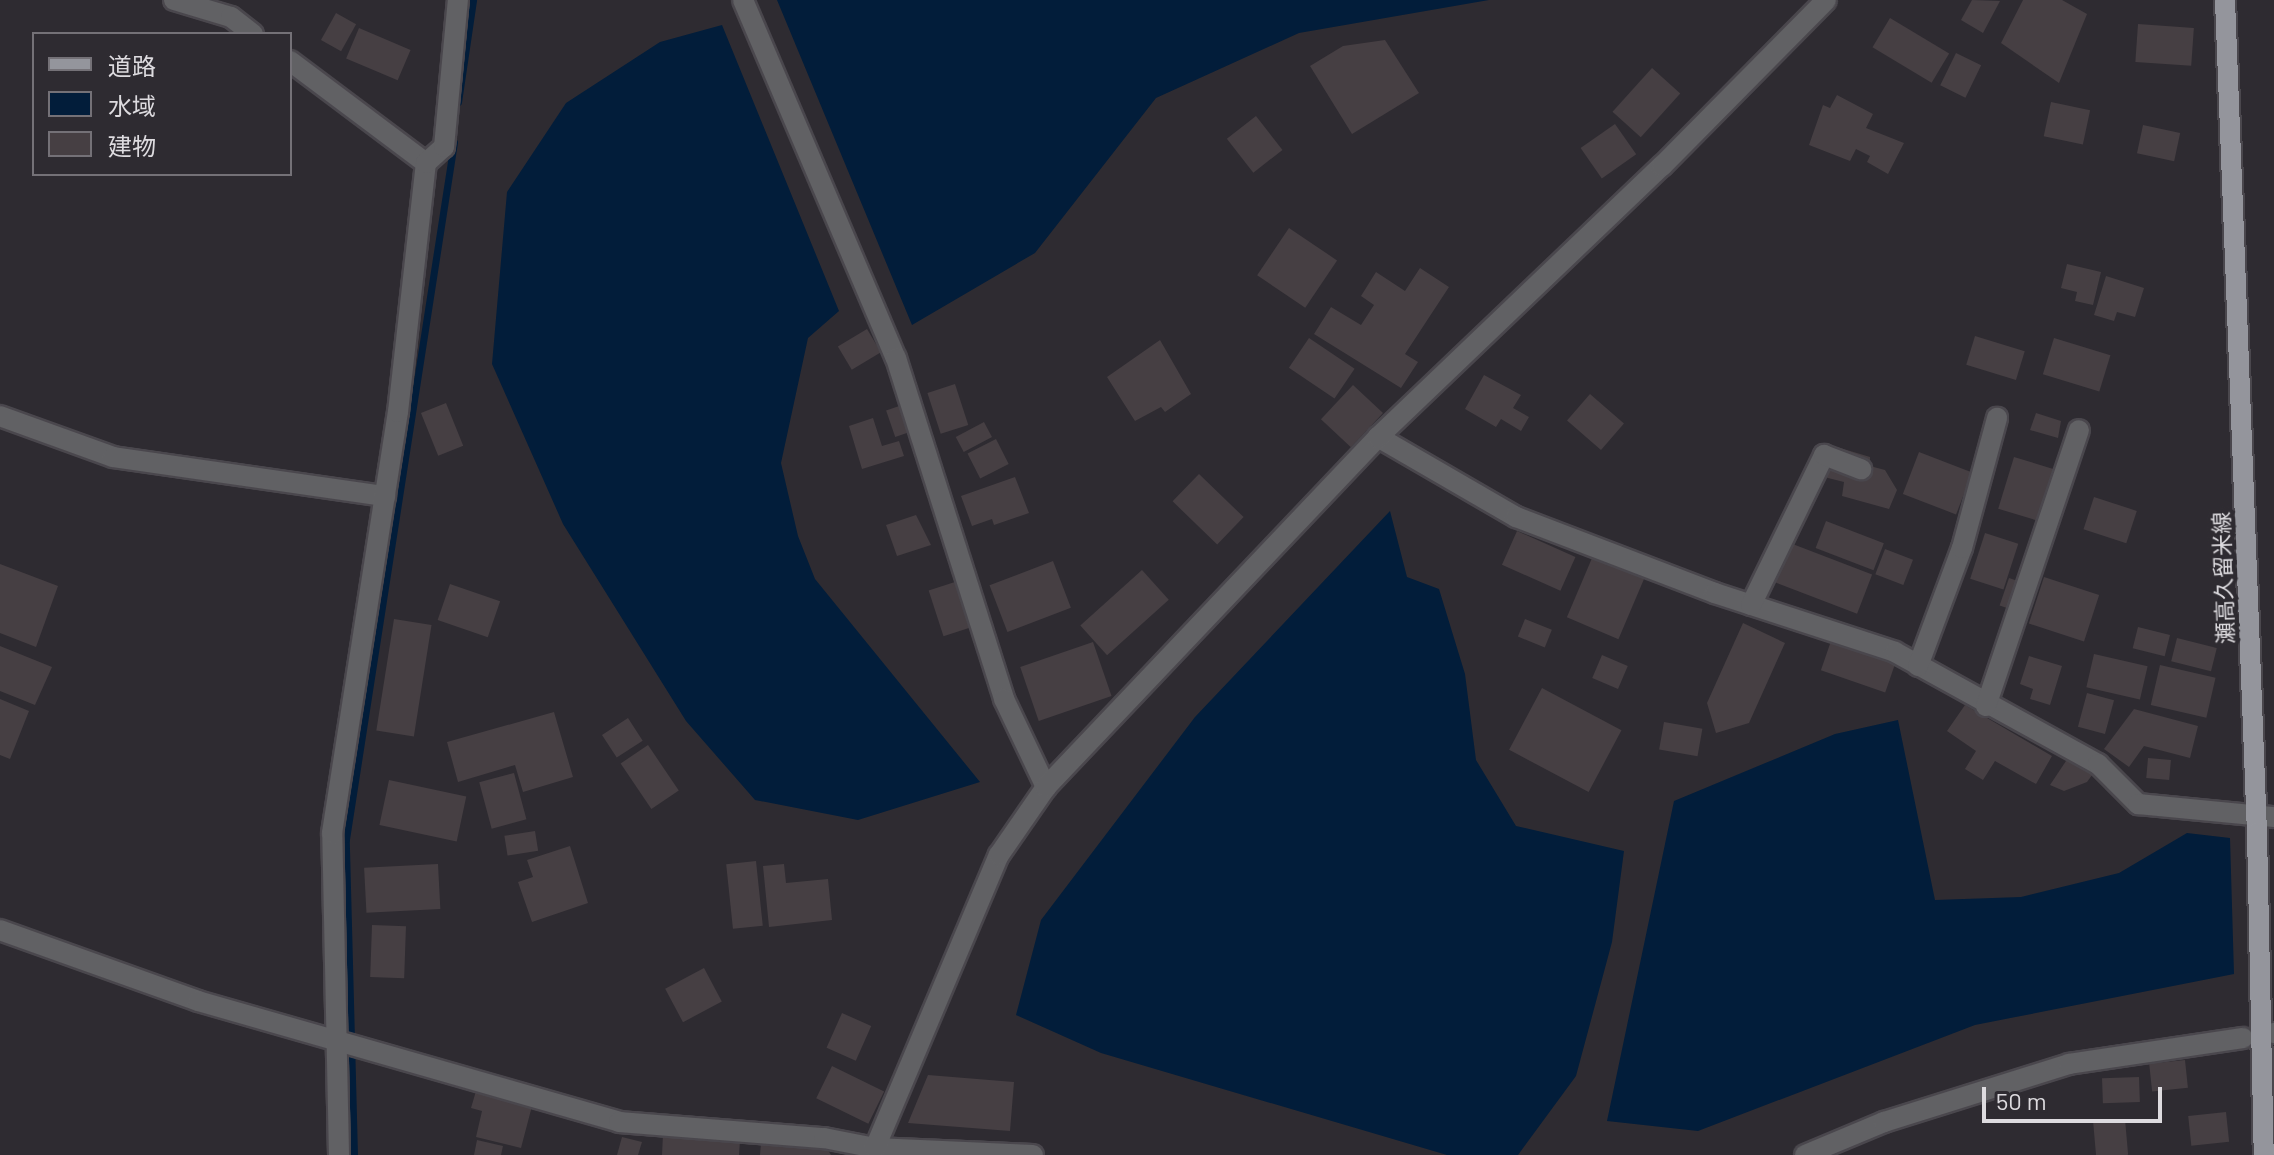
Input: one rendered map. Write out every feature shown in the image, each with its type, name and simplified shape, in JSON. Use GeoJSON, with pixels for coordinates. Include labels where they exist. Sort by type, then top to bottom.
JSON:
{"type":"FeatureCollection","features":[{"type":"Feature","properties":{"kind":"main road","name":"瀬高久留米線"},"geometry":{"type":"LineString","coordinates":[[2225,0],[2255,790],[2262,821],[2264,1155]]}},
{"type":"Feature","properties":{"kind":"street"},"geometry":{"type":"LineString","coordinates":[[174,0],[231,17],[250,32]]}},
{"type":"Feature","properties":{"kind":"street"},"geometry":{"type":"LineString","coordinates":[[339,1155],[332,833],[385,496],[426,163],[444,147],[458,0]]}},
{"type":"Feature","properties":{"kind":"street"},"geometry":{"type":"LineString","coordinates":[[743,0],[896,358],[1004,699],[1046,787]]}},
{"type":"Feature","properties":{"kind":"street"},"geometry":{"type":"LineString","coordinates":[[874,1151],[999,855],[1046,787],[1378,437],[1662,166],[1826,0]]}},
{"type":"Feature","properties":{"kind":"street"},"geometry":{"type":"LineString","coordinates":[[292,62],[426,163]]}},
{"type":"Feature","properties":{"kind":"street"},"geometry":{"type":"LineString","coordinates":[[0,416],[113,457],[385,496]]}},
{"type":"Feature","properties":{"kind":"street"},"geometry":{"type":"LineString","coordinates":[[1918,666],[1962,548],[1997,418]]}},
{"type":"Feature","properties":{"kind":"street"},"geometry":{"type":"LineString","coordinates":[[1986,706],[2079,430]]}},
{"type":"Feature","properties":{"kind":"street"},"geometry":{"type":"LineString","coordinates":[[1378,437],[1516,517],[1751,605],[1895,652],[1986,706],[2098,764],[2138,804],[2262,821]]}},
{"type":"Feature","properties":{"kind":"street"},"geometry":{"type":"LineString","coordinates":[[1751,605],[1824,455],[1861,469]]}},
{"type":"Feature","properties":{"kind":"street"},"geometry":{"type":"LineString","coordinates":[[0,930],[198,1001],[619,1122],[824,1138],[874,1151],[1033,1155]]}},
{"type":"Feature","properties":{"kind":"street"},"geometry":{"type":"LineString","coordinates":[[1805,1155],[1884,1122],[2069,1064],[2262,1033]]}},
{"type":"Feature","properties":{"kind":"water"},"geometry":{"type":"Polygon","coordinates":[[[777,0],[1489,0],[1299,33],[1156,98],[1035,253],[912,325],[777,0]]]}},
{"type":"Feature","properties":{"kind":"water"},"geometry":{"type":"Polygon","coordinates":[[[722,25],[839,311],[808,338],[781,463],[798,536],[815,579],[980,782],[858,820],[755,800],[686,721],[563,524],[492,364],[507,192],[566,103],[660,42],[722,25]]]}},
{"type":"Feature","properties":{"kind":"water"},"geometry":{"type":"Polygon","coordinates":[[[1390,511],[1407,577],[1439,589],[1465,674],[1476,760],[1516,826],[1624,851],[1612,942],[1576,1076],[1518,1155],[1447,1155],[1101,1053],[1016,1015],[1041,920],[1195,717],[1390,511]]]}},
{"type":"Feature","properties":{"kind":"water"},"geometry":{"type":"Polygon","coordinates":[[[1898,720],[1935,900],[2021,897],[2119,873],[2187,833],[2230,838],[2234,974],[1975,1025],[1698,1131],[1607,1121],[1674,801],[1835,734],[1898,720]]]}},
{"type":"Feature","properties":{"kind":"building"},"geometry":{"type":"Polygon","coordinates":[[[1972,0],[2000,1],[1983,33],[1961,20],[1972,0]]]}},
{"type":"Feature","properties":{"kind":"building"},"geometry":{"type":"Polygon","coordinates":[[[2023,0],[2062,0],[2087,14],[2059,83],[2001,43],[2023,0]]]}},
{"type":"Feature","properties":{"kind":"building"},"geometry":{"type":"Polygon","coordinates":[[[336,13],[356,24],[341,51],[321,40],[336,13]]]}},
{"type":"Feature","properties":{"kind":"building"},"geometry":{"type":"Polygon","coordinates":[[[1890,18],[1949,54],[1932,83],[1872,47],[1890,18]]]}},
{"type":"Feature","properties":{"kind":"building"},"geometry":{"type":"Polygon","coordinates":[[[2138,24],[2194,28],[2191,66],[2135,62],[2138,24]]]}},
{"type":"Feature","properties":{"kind":"building"},"geometry":{"type":"Polygon","coordinates":[[[359,28],[411,50],[398,80],[346,58],[359,28]]]}},
{"type":"Feature","properties":{"kind":"building"},"geometry":{"type":"Polygon","coordinates":[[[1385,40],[1419,93],[1352,134],[1310,66],[1343,46],[1385,40]]]}},
{"type":"Feature","properties":{"kind":"building"},"geometry":{"type":"Polygon","coordinates":[[[1956,53],[1981,65],[1965,98],[1940,85],[1956,53]]]}},
{"type":"Feature","properties":{"kind":"building"},"geometry":{"type":"Polygon","coordinates":[[[1652,68],[1680,93],[1641,137],[1613,112],[1652,68]]]}},
{"type":"Feature","properties":{"kind":"building"},"geometry":{"type":"Polygon","coordinates":[[[1837,95],[1873,114],[1866,128],[1904,143],[1888,174],[1867,162],[1870,156],[1856,149],[1850,161],[1809,145],[1823,105],[1830,108],[1837,95]]]}},
{"type":"Feature","properties":{"kind":"building"},"geometry":{"type":"Polygon","coordinates":[[[2051,102],[2090,110],[2083,145],[2044,136],[2051,102]]]}},
{"type":"Feature","properties":{"kind":"building"},"geometry":{"type":"Polygon","coordinates":[[[1256,116],[1282,150],[1253,173],[1227,139],[1256,116]]]}},
{"type":"Feature","properties":{"kind":"building"},"geometry":{"type":"Polygon","coordinates":[[[1615,124],[1636,154],[1602,178],[1581,148],[1615,124]]]}},
{"type":"Feature","properties":{"kind":"building"},"geometry":{"type":"Polygon","coordinates":[[[2143,125],[2180,133],[2174,161],[2137,153],[2143,125]]]}},
{"type":"Feature","properties":{"kind":"building"},"geometry":{"type":"Polygon","coordinates":[[[1289,228],[1337,260],[1305,308],[1257,275],[1289,228]]]}},
{"type":"Feature","properties":{"kind":"building"},"geometry":{"type":"Polygon","coordinates":[[[2067,264],[2101,272],[2093,305],[2075,301],[2077,292],[2061,288],[2067,264]]]}},
{"type":"Feature","properties":{"kind":"building"},"geometry":{"type":"Polygon","coordinates":[[[1420,268],[1449,287],[1405,354],[1418,362],[1401,388],[1314,334],[1331,307],[1361,325],[1374,305],[1361,296],[1376,272],[1405,291],[1420,268]]]}},
{"type":"Feature","properties":{"kind":"building"},"geometry":{"type":"Polygon","coordinates":[[[2106,276],[2144,288],[2135,317],[2117,312],[2114,321],[2094,315],[2106,276]]]}},
{"type":"Feature","properties":{"kind":"building"},"geometry":{"type":"Polygon","coordinates":[[[867,329],[881,352],[852,370],[838,347],[867,329]]]}},
{"type":"Feature","properties":{"kind":"building"},"geometry":{"type":"Polygon","coordinates":[[[1975,336],[2025,351],[2016,380],[1966,365],[1975,336]]]}},
{"type":"Feature","properties":{"kind":"building"},"geometry":{"type":"Polygon","coordinates":[[[1309,338],[1355,369],[1334,399],[1289,368],[1309,338]]]}},
{"type":"Feature","properties":{"kind":"building"},"geometry":{"type":"Polygon","coordinates":[[[2054,338],[2110,355],[2099,392],[2043,374],[2054,338]]]}},
{"type":"Feature","properties":{"kind":"building"},"geometry":{"type":"Polygon","coordinates":[[[1160,340],[1191,394],[1165,412],[1161,407],[1135,421],[1107,377],[1160,340]]]}},
{"type":"Feature","properties":{"kind":"building"},"geometry":{"type":"Polygon","coordinates":[[[1484,375],[1521,395],[1513,408],[1529,417],[1521,431],[1501,419],[1496,427],[1465,409],[1484,375]]]}},
{"type":"Feature","properties":{"kind":"building"},"geometry":{"type":"Polygon","coordinates":[[[955,384],[968,425],[941,434],[927,393],[955,384]]]}},
{"type":"Feature","properties":{"kind":"building"},"geometry":{"type":"Polygon","coordinates":[[[1353,385],[1383,413],[1351,447],[1321,419],[1353,385]]]}},
{"type":"Feature","properties":{"kind":"building"},"geometry":{"type":"Polygon","coordinates":[[[1590,394],[1624,424],[1601,450],[1567,420],[1590,394]]]}},
{"type":"Feature","properties":{"kind":"building"},"geometry":{"type":"Polygon","coordinates":[[[446,403],[463,446],[438,456],[421,413],[446,403]]]}},
{"type":"Feature","properties":{"kind":"building"},"geometry":{"type":"Polygon","coordinates":[[[905,404],[914,430],[895,437],[886,411],[905,404]]]}},
{"type":"Feature","properties":{"kind":"building"},"geometry":{"type":"Polygon","coordinates":[[[2036,413],[2061,421],[2058,438],[2030,430],[2036,413]]]}},
{"type":"Feature","properties":{"kind":"building"},"geometry":{"type":"Polygon","coordinates":[[[873,418],[882,446],[899,441],[904,456],[862,469],[849,426],[873,418]]]}},
{"type":"Feature","properties":{"kind":"building"},"geometry":{"type":"Polygon","coordinates":[[[984,422],[992,437],[964,452],[956,437],[984,422]]]}},
{"type":"Feature","properties":{"kind":"building"},"geometry":{"type":"Polygon","coordinates":[[[996,439],[1009,464],[980,478],[967,454],[996,439]]]}},
{"type":"Feature","properties":{"kind":"building"},"geometry":{"type":"Polygon","coordinates":[[[1837,447],[1870,457],[1870,466],[1885,470],[1897,490],[1889,509],[1842,496],[1844,482],[1824,477],[1837,447]]]}},
{"type":"Feature","properties":{"kind":"building"},"geometry":{"type":"Polygon","coordinates":[[[1919,452],[1972,472],[1956,514],[1903,494],[1919,452]]]}},
{"type":"Feature","properties":{"kind":"building"},"geometry":{"type":"Polygon","coordinates":[[[2014,457],[2065,472],[2049,524],[1998,509],[2014,457]]]}},
{"type":"Feature","properties":{"kind":"building"},"geometry":{"type":"Polygon","coordinates":[[[1199,474],[1244,517],[1217,544],[1173,501],[1199,474]]]}},
{"type":"Feature","properties":{"kind":"building"},"geometry":{"type":"Polygon","coordinates":[[[1015,477],[1029,513],[994,525],[992,519],[972,526],[961,496],[1015,477]]]}},
{"type":"Feature","properties":{"kind":"building"},"geometry":{"type":"Polygon","coordinates":[[[2094,497],[2137,511],[2126,543],[2083,529],[2094,497]]]}},
{"type":"Feature","properties":{"kind":"building"},"geometry":{"type":"Polygon","coordinates":[[[916,515],[931,545],[897,556],[886,525],[916,515]]]}},
{"type":"Feature","properties":{"kind":"building"},"geometry":{"type":"Polygon","coordinates":[[[1826,521],[1884,543],[1873,570],[1816,548],[1826,521]]]}},
{"type":"Feature","properties":{"kind":"building"},"geometry":{"type":"Polygon","coordinates":[[[1517,531],[1575,557],[1560,591],[1502,565],[1517,531]]]}},
{"type":"Feature","properties":{"kind":"building"},"geometry":{"type":"Polygon","coordinates":[[[1985,533],[2018,544],[2003,589],[1970,579],[1985,533]]]}},
{"type":"Feature","properties":{"kind":"building"},"geometry":{"type":"Polygon","coordinates":[[[1790,543],[1872,575],[1857,614],[1775,582],[1790,543]]]}},
{"type":"Feature","properties":{"kind":"building"},"geometry":{"type":"Polygon","coordinates":[[[1885,549],[1913,560],[1903,585],[1875,574],[1885,549]]]}},
{"type":"Feature","properties":{"kind":"building"},"geometry":{"type":"Polygon","coordinates":[[[1595,551],[1647,573],[1618,639],[1567,617],[1595,551]]]}},
{"type":"Feature","properties":{"kind":"building"},"geometry":{"type":"Polygon","coordinates":[[[1053,561],[1071,608],[1007,632],[990,585],[1053,561]]]}},
{"type":"Feature","properties":{"kind":"building"},"geometry":{"type":"Polygon","coordinates":[[[0,564],[58,586],[36,647],[0,633],[0,564]]]}},
{"type":"Feature","properties":{"kind":"building"},"geometry":{"type":"Polygon","coordinates":[[[1142,570],[1169,600],[1107,655],[1080,626],[1142,570]]]}},
{"type":"Feature","properties":{"kind":"building"},"geometry":{"type":"Polygon","coordinates":[[[2044,577],[2099,595],[2084,642],[2029,624],[2044,577]]]}},
{"type":"Feature","properties":{"kind":"building"},"geometry":{"type":"Polygon","coordinates":[[[2009,578],[2026,584],[2017,611],[2000,605],[2009,578]]]}},
{"type":"Feature","properties":{"kind":"building"},"geometry":{"type":"Polygon","coordinates":[[[961,580],[976,626],[943,636],[929,591],[961,580]]]}},
{"type":"Feature","properties":{"kind":"building"},"geometry":{"type":"Polygon","coordinates":[[[450,584],[500,601],[488,637],[438,620],[450,584]]]}},
{"type":"Feature","properties":{"kind":"building"},"geometry":{"type":"Polygon","coordinates":[[[394,619],[432,625],[414,737],[376,731],[394,619]]]}},
{"type":"Feature","properties":{"kind":"building"},"geometry":{"type":"Polygon","coordinates":[[[1525,619],[1552,630],[1545,647],[1518,637],[1525,619]]]}},
{"type":"Feature","properties":{"kind":"building"},"geometry":{"type":"Polygon","coordinates":[[[1743,623],[1785,643],[1749,723],[1716,733],[1707,703],[1743,623]]]}},
{"type":"Feature","properties":{"kind":"building"},"geometry":{"type":"Polygon","coordinates":[[[2138,627],[2170,635],[2165,656],[2133,648],[2138,627]]]}},
{"type":"Feature","properties":{"kind":"building"},"geometry":{"type":"Polygon","coordinates":[[[2177,638],[2217,648],[2211,671],[2171,661],[2177,638]]]}},
{"type":"Feature","properties":{"kind":"building"},"geometry":{"type":"Polygon","coordinates":[[[1831,641],[1895,663],[1885,692],[1821,670],[1831,641]]]}},
{"type":"Feature","properties":{"kind":"building"},"geometry":{"type":"Polygon","coordinates":[[[1093,642],[1112,696],[1039,721],[1020,667],[1093,642]]]}},
{"type":"Feature","properties":{"kind":"building"},"geometry":{"type":"Polygon","coordinates":[[[0,646],[52,667],[35,705],[0,691],[0,646]]]}},
{"type":"Feature","properties":{"kind":"building"},"geometry":{"type":"Polygon","coordinates":[[[2094,654],[2148,666],[2140,700],[2086,687],[2094,654]]]}},
{"type":"Feature","properties":{"kind":"building"},"geometry":{"type":"Polygon","coordinates":[[[1602,655],[1628,666],[1618,689],[1592,678],[1602,655]]]}},
{"type":"Feature","properties":{"kind":"building"},"geometry":{"type":"Polygon","coordinates":[[[2029,656],[2062,666],[2050,705],[2030,699],[2033,689],[2020,684],[2029,656]]]}},
{"type":"Feature","properties":{"kind":"building"},"geometry":{"type":"Polygon","coordinates":[[[2160,665],[2216,678],[2206,718],[2151,705],[2160,665]]]}},
{"type":"Feature","properties":{"kind":"building"},"geometry":{"type":"Polygon","coordinates":[[[1542,688],[1621,730],[1589,792],[1509,750],[1542,688]]]}},
{"type":"Feature","properties":{"kind":"building"},"geometry":{"type":"Polygon","coordinates":[[[2087,693],[2114,700],[2105,734],[2078,727],[2087,693]]]}},
{"type":"Feature","properties":{"kind":"building"},"geometry":{"type":"Polygon","coordinates":[[[0,699],[29,711],[10,759],[0,755],[0,699]]]}},
{"type":"Feature","properties":{"kind":"building"},"geometry":{"type":"Polygon","coordinates":[[[1965,705],[2052,756],[2036,784],[1995,761],[1983,780],[1965,769],[1976,751],[1947,731],[1965,705]]]}},
{"type":"Feature","properties":{"kind":"building"},"geometry":{"type":"Polygon","coordinates":[[[2134,709],[2198,726],[2190,758],[2144,746],[2129,767],[2104,749],[2134,709]]]}},
{"type":"Feature","properties":{"kind":"building"},"geometry":{"type":"Polygon","coordinates":[[[554,712],[573,777],[523,792],[515,765],[458,782],[447,742],[554,712]]]}},
{"type":"Feature","properties":{"kind":"building"},"geometry":{"type":"Polygon","coordinates":[[[628,718],[643,741],[617,758],[602,735],[628,718]]]}},
{"type":"Feature","properties":{"kind":"building"},"geometry":{"type":"Polygon","coordinates":[[[1664,722],[1702,729],[1698,756],[1659,750],[1664,722]]]}},
{"type":"Feature","properties":{"kind":"building"},"geometry":{"type":"Polygon","coordinates":[[[648,745],[679,791],[651,809],[621,763],[648,745]]]}},
{"type":"Feature","properties":{"kind":"building"},"geometry":{"type":"Polygon","coordinates":[[[2068,758],[2095,771],[2087,782],[2064,791],[2050,785],[2068,758]]]}},
{"type":"Feature","properties":{"kind":"building"},"geometry":{"type":"Polygon","coordinates":[[[2148,758],[2171,760],[2169,780],[2146,778],[2148,758]]]}},
{"type":"Feature","properties":{"kind":"building"},"geometry":{"type":"Polygon","coordinates":[[[514,773],[526,819],[492,829],[479,782],[514,773]]]}},
{"type":"Feature","properties":{"kind":"building"},"geometry":{"type":"Polygon","coordinates":[[[389,780],[466,796],[457,841],[379,825],[389,780]]]}},
{"type":"Feature","properties":{"kind":"building"},"geometry":{"type":"Polygon","coordinates":[[[535,831],[538,851],[508,856],[504,836],[535,831]]]}},
{"type":"Feature","properties":{"kind":"building"},"geometry":{"type":"Polygon","coordinates":[[[570,846],[588,903],[532,922],[518,882],[533,877],[527,860],[570,846]]]}},
{"type":"Feature","properties":{"kind":"building"},"geometry":{"type":"Polygon","coordinates":[[[756,861],[763,926],[733,929],[726,864],[756,861]]]}},
{"type":"Feature","properties":{"kind":"building"},"geometry":{"type":"Polygon","coordinates":[[[438,864],[440,909],[366,913],[364,868],[438,864]]]}},
{"type":"Feature","properties":{"kind":"building"},"geometry":{"type":"Polygon","coordinates":[[[784,864],[786,883],[828,879],[832,920],[769,927],[763,866],[784,864]]]}},
{"type":"Feature","properties":{"kind":"building"},"geometry":{"type":"Polygon","coordinates":[[[372,925],[406,926],[404,978],[370,977],[372,925]]]}},
{"type":"Feature","properties":{"kind":"building"},"geometry":{"type":"Polygon","coordinates":[[[704,968],[722,1002],[683,1022],[665,989],[704,968]]]}},
{"type":"Feature","properties":{"kind":"building"},"geometry":{"type":"Polygon","coordinates":[[[842,1013],[871,1026],[856,1061],[827,1048],[842,1013]]]}},
{"type":"Feature","properties":{"kind":"building"},"geometry":{"type":"Polygon","coordinates":[[[2185,1060],[2188,1088],[2152,1092],[2149,1064],[2185,1060]]]}},
{"type":"Feature","properties":{"kind":"building"},"geometry":{"type":"Polygon","coordinates":[[[832,1066],[884,1091],[868,1124],[816,1098],[832,1066]]]}},
{"type":"Feature","properties":{"kind":"building"},"geometry":{"type":"Polygon","coordinates":[[[928,1075],[1014,1082],[1010,1131],[908,1123],[928,1075]]]}},
{"type":"Feature","properties":{"kind":"building"},"geometry":{"type":"Polygon","coordinates":[[[2139,1077],[2140,1102],[2103,1103],[2102,1078],[2139,1077]]]}},
{"type":"Feature","properties":{"kind":"building"},"geometry":{"type":"Polygon","coordinates":[[[476,1091],[532,1106],[521,1148],[476,1137],[482,1111],[471,1108],[476,1091]]]}},
{"type":"Feature","properties":{"kind":"building"},"geometry":{"type":"Polygon","coordinates":[[[2226,1112],[2229,1142],[2191,1146],[2188,1116],[2226,1112]]]}},
{"type":"Feature","properties":{"kind":"building"},"geometry":{"type":"Polygon","coordinates":[[[2125,1119],[2128,1155],[2096,1155],[2093,1122],[2125,1119]]]}},
{"type":"Feature","properties":{"kind":"building"},"geometry":{"type":"Polygon","coordinates":[[[663,1134],[740,1140],[739,1155],[662,1155],[663,1134]]]}},
{"type":"Feature","properties":{"kind":"building"},"geometry":{"type":"Polygon","coordinates":[[[622,1137],[642,1142],[638,1155],[617,1155],[622,1137]]]}},
{"type":"Feature","properties":{"kind":"building"},"geometry":{"type":"Polygon","coordinates":[[[477,1140],[503,1146],[501,1155],[474,1155],[477,1140]]]}},
{"type":"Feature","properties":{"kind":"building"},"geometry":{"type":"Polygon","coordinates":[[[761,1143],[826,1147],[831,1155],[760,1155],[761,1143]]]}},
{"type":"Feature","properties":{"kind":"waterway"},"geometry":{"type":"LineString","coordinates":[[458,102],[473,0]]}},
{"type":"Feature","properties":{"kind":"waterway"},"geometry":{"type":"LineString","coordinates":[[354,1155],[346,839],[454,142]]}}]}
